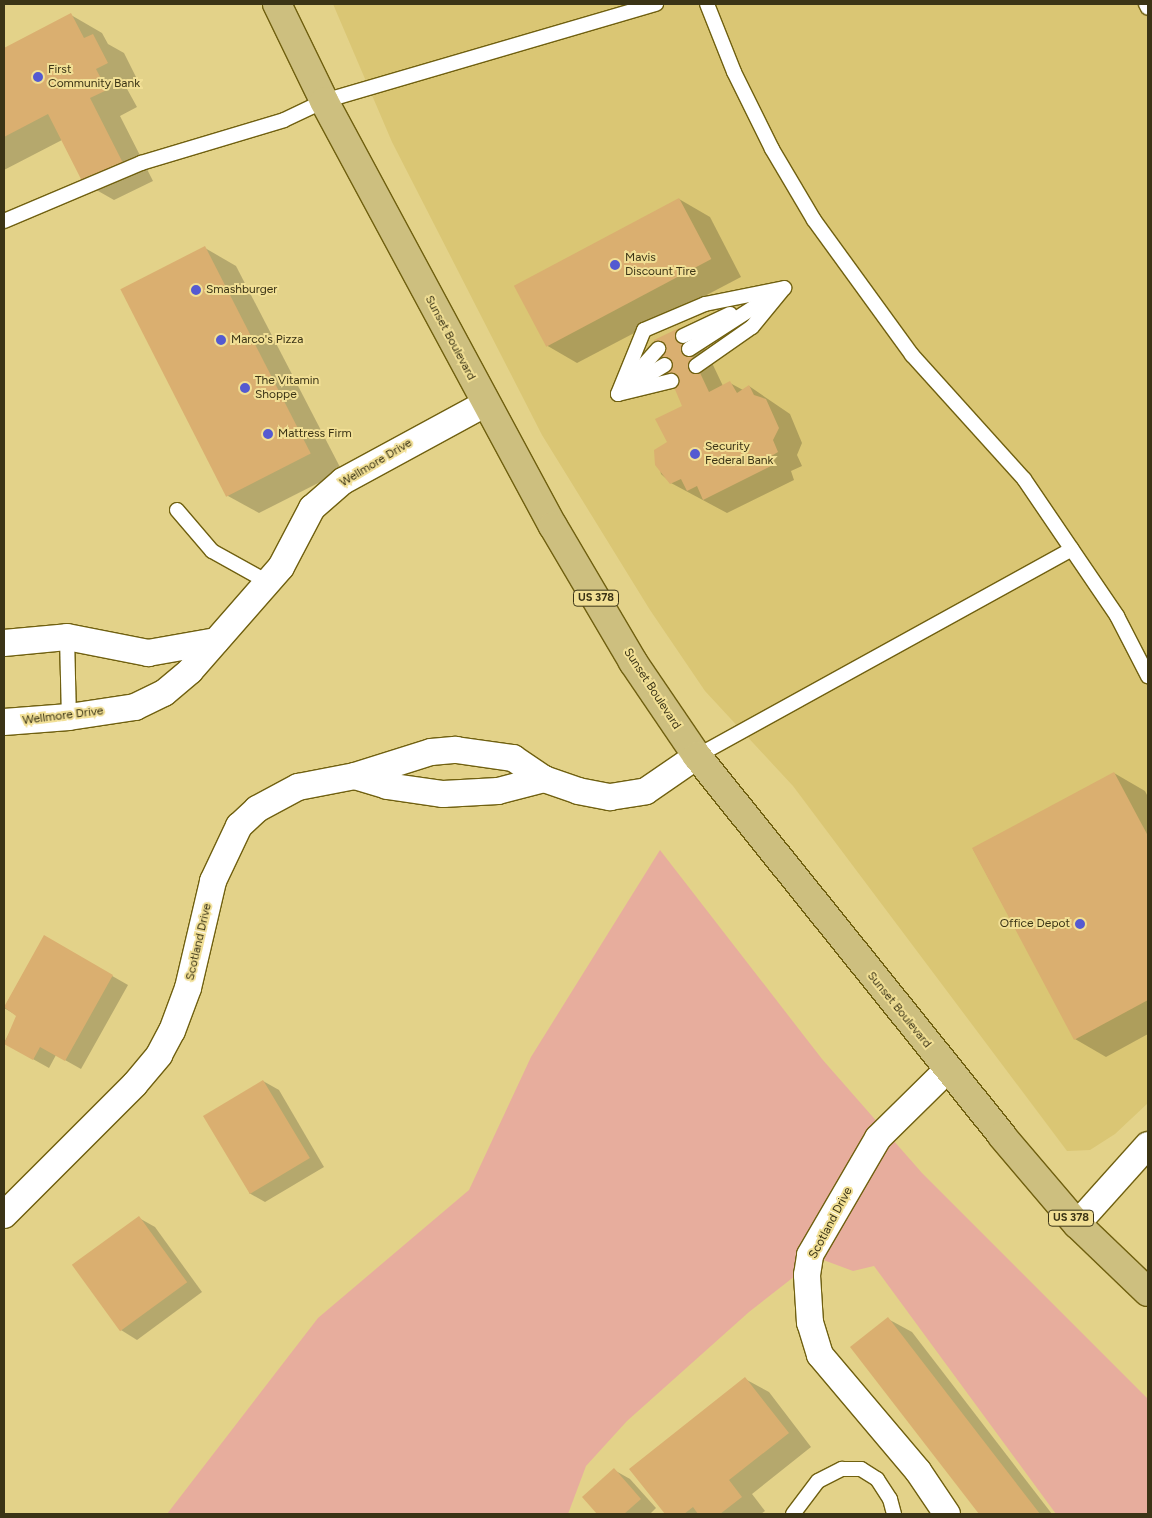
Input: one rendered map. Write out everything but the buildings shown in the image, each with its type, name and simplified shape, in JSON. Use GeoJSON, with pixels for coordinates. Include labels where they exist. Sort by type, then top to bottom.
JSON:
{"type":"FeatureCollection","features":[{"type":"Feature","properties":{"kind":"main road","name":"Sunset Boulevard"},"geometry":{"type":"LineString","coordinates":[[277,4],[324,101],[485,404],[633,662],[697,756],[947,1070],[1076,1224],[1148,1292]]}},
{"type":"Feature","properties":{"kind":"street","name":"Wellmore Drive"},"geometry":{"type":"LineString","coordinates":[[4,722],[69,717],[135,707],[164,693],[190,671],[281,567],[312,508],[343,482],[485,404]]}},
{"type":"Feature","properties":{"kind":"street"},"geometry":{"type":"LineString","coordinates":[[4,643],[67,637],[148,653],[216,641]]}},
{"type":"Feature","properties":{"kind":"street","name":"Scotland Drive"},"geometry":{"type":"LineString","coordinates":[[4,1215],[135,1084],[159,1055],[188,988],[213,881],[238,826],[257,809],[298,787],[355,776],[407,757],[456,750],[513,758],[544,779],[578,791],[610,797],[646,792],[697,756]]}},
{"type":"Feature","properties":{"kind":"street","name":"Scotland Drive"},"geometry":{"type":"LineString","coordinates":[[355,776],[387,786],[442,794],[498,791],[544,779]]}},
{"type":"Feature","properties":{"kind":"street","name":"Scotland Drive"},"geometry":{"type":"LineString","coordinates":[[946,1514],[918,1471],[820,1355],[810,1323],[807,1275],[810,1255],[878,1138],[947,1070]]}},
{"type":"Feature","properties":{"kind":"street"},"geometry":{"type":"LineString","coordinates":[[1076,1224],[1148,1145]]}},
{"type":"Feature","properties":{"kind":"lane"},"geometry":{"type":"LineString","coordinates":[[4,221],[142,163],[284,120],[324,101],[656,4]]}},
{"type":"Feature","properties":{"kind":"lane"},"geometry":{"type":"LineString","coordinates":[[708,4],[734,72],[772,149],[814,220],[912,355],[1024,479],[1117,616],[1148,676]]}},
{"type":"Feature","properties":{"kind":"lane"},"geometry":{"type":"LineString","coordinates":[[1146,4],[1148,8]]}},
{"type":"Feature","properties":{"kind":"lane"},"geometry":{"type":"LineString","coordinates":[[686,342],[784,288]]}},
{"type":"Feature","properties":{"kind":"lane"},"geometry":{"type":"LineString","coordinates":[[696,366],[752,327],[784,288]]}},
{"type":"Feature","properties":{"kind":"lane"},"geometry":{"type":"LineString","coordinates":[[618,394],[644,330],[705,304],[784,288]]}},
{"type":"Feature","properties":{"kind":"lane"},"geometry":{"type":"LineString","coordinates":[[618,394],[658,349]]}},
{"type":"Feature","properties":{"kind":"lane"},"geometry":{"type":"LineString","coordinates":[[618,394],[665,365]]}},
{"type":"Feature","properties":{"kind":"lane"},"geometry":{"type":"LineString","coordinates":[[618,394],[672,380]]}},
{"type":"Feature","properties":{"kind":"lane"},"geometry":{"type":"LineString","coordinates":[[177,510],[212,551],[268,582]]}},
{"type":"Feature","properties":{"kind":"lane"},"geometry":{"type":"LineString","coordinates":[[697,756],[1072,550]]}},
{"type":"Feature","properties":{"kind":"lane"},"geometry":{"type":"LineString","coordinates":[[67,637],[69,717]]}},
{"type":"Feature","properties":{"kind":"lane"},"geometry":{"type":"LineString","coordinates":[[793,1514],[818,1481],[842,1469],[861,1470],[877,1479],[890,1499],[894,1514]]}},
{"type":"Feature","properties":{"kind":"shaded area"},"geometry":{"type":"Polygon","coordinates":[[[333,4],[1148,4],[1148,1103],[1115,1134],[1090,1150],[1067,1151],[793,786],[705,691],[650,610],[542,435],[392,142],[333,4]]]}},
{"type":"Feature","properties":{"kind":"shaded area"},"geometry":{"type":"Polygon","coordinates":[[[660,850],[822,1059],[922,1173],[1148,1399],[1148,1514],[1056,1514],[874,1266],[853,1271],[818,1258],[749,1312],[627,1421],[586,1466],[568,1514],[167,1514],[318,1318],[469,1190],[531,1057],[660,850]]]}},
{"type":"Feature","properties":{"kind":"place","name":"First Community Bank"},"geometry":{"type":"Point","coordinates":[38,77]}},
{"type":"Feature","properties":{"kind":"place","name":"Mavis Discount Tire"},"geometry":{"type":"Point","coordinates":[615,265]}},
{"type":"Feature","properties":{"kind":"place","name":"Smashburger"},"geometry":{"type":"Point","coordinates":[196,290]}},
{"type":"Feature","properties":{"kind":"place","name":"Marco's Pizza"},"geometry":{"type":"Point","coordinates":[221,340]}},
{"type":"Feature","properties":{"kind":"place","name":"The Vitamin Shoppe"},"geometry":{"type":"Point","coordinates":[245,388]}},
{"type":"Feature","properties":{"kind":"place","name":"Mattress Firm"},"geometry":{"type":"Point","coordinates":[268,434]}},
{"type":"Feature","properties":{"kind":"place","name":"Security Federal Bank"},"geometry":{"type":"Point","coordinates":[695,454]}},
{"type":"Feature","properties":{"kind":"place","name":"Office Depot"},"geometry":{"type":"Point","coordinates":[1080,924]}}]}
